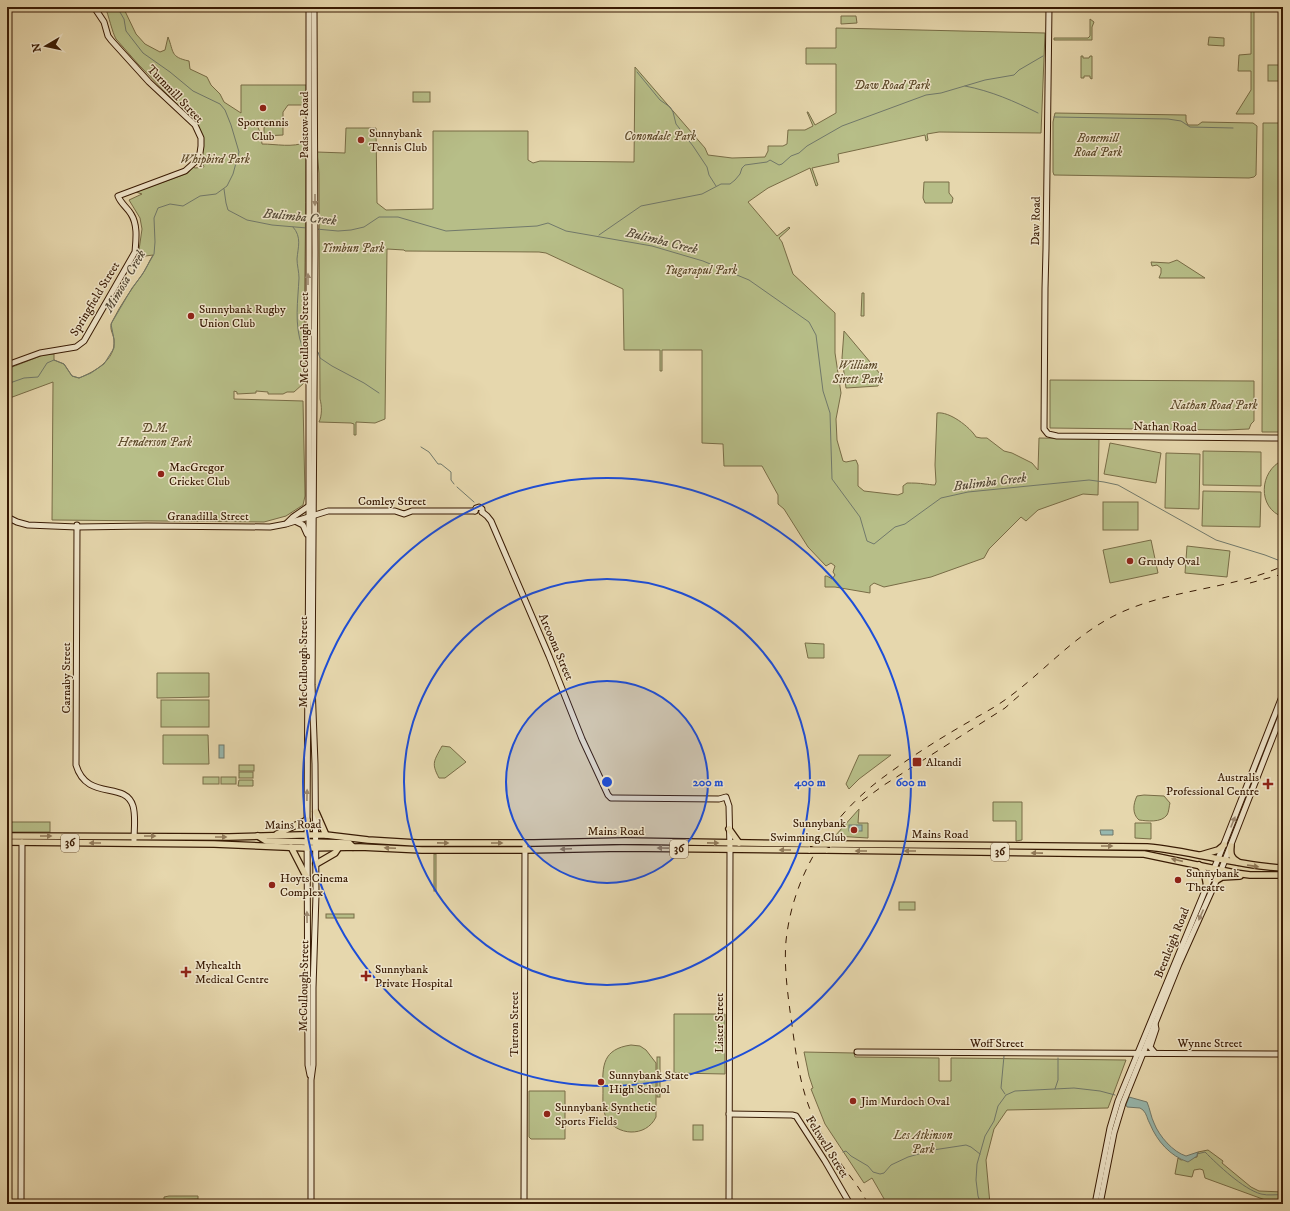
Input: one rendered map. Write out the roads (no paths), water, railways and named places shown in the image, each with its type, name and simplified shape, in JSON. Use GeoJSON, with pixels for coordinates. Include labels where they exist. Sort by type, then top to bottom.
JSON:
{"type":"FeatureCollection","features":[{"type":"Feature","properties":{"kind":"main road"},"geometry":{"type":"LineString","coordinates":[[316,812],[326,835]]}},
{"type":"Feature","properties":{"kind":"main road"},"geometry":{"type":"LineString","coordinates":[[275,836],[307,820]]}},
{"type":"Feature","properties":{"kind":"main road"},"geometry":{"type":"LineString","coordinates":[[729,829],[739,843]]}},
{"type":"Feature","properties":{"kind":"main road","name":"Mains Road"},"geometry":{"type":"LineString","coordinates":[[316,838],[326,835],[368,840],[405,842],[1141,846],[1225,860]]}},
{"type":"Feature","properties":{"kind":"main road","name":"Mains Road"},"geometry":{"type":"LineString","coordinates":[[7,836],[275,836],[307,841],[316,848],[353,847],[422,850],[606,848],[1144,854],[1221,870]]}},
{"type":"Feature","properties":{"kind":"main road"},"geometry":{"type":"LineString","coordinates":[[258,836],[266,840],[307,841],[316,838],[349,843],[353,847]]}},
{"type":"Feature","properties":{"kind":"main road","name":"Mains Road"},"geometry":{"type":"LineString","coordinates":[[7,842],[214,844],[291,847],[307,841]]}},
{"type":"Feature","properties":{"kind":"main road"},"geometry":{"type":"LineString","coordinates":[[605,842],[606,848]]}},
{"type":"Feature","properties":{"kind":"main road"},"geometry":{"type":"LineString","coordinates":[[1199,855],[1218,850],[1224,846]]}},
{"type":"Feature","properties":{"kind":"main road"},"geometry":{"type":"LineString","coordinates":[[1231,846],[1230,852],[1233,858],[1240,863]]}},
{"type":"Feature","properties":{"kind":"main road"},"geometry":{"type":"LineString","coordinates":[[291,847],[307,878]]}},
{"type":"Feature","properties":{"kind":"main road"},"geometry":{"type":"LineString","coordinates":[[316,864],[335,853],[339,847]]}},
{"type":"Feature","properties":{"kind":"main road","name":"36"},"geometry":{"type":"LineString","coordinates":[[1225,860],[1283,868]]}},
{"type":"Feature","properties":{"kind":"main road"},"geometry":{"type":"LineString","coordinates":[[1198,864],[1204,870],[1207,887]]}},
{"type":"Feature","properties":{"kind":"main road","name":"36"},"geometry":{"type":"LineString","coordinates":[[1221,870],[1250,875],[1283,875]]}},
{"type":"Feature","properties":{"kind":"main road"},"geometry":{"type":"LineString","coordinates":[[1217,880],[1222,877],[1250,875]]}},
{"type":"Feature","properties":{"kind":"street","name":"Turnmill Street"},"geometry":{"type":"LineString","coordinates":[[94,7],[104,22],[108,36],[149,82],[195,125],[200,138],[200,153],[195,162],[185,171],[118,196]]}},
{"type":"Feature","properties":{"kind":"street","name":"Padstow Road"},"geometry":{"type":"LineString","coordinates":[[309,7],[312,218],[315,244]]}},
{"type":"Feature","properties":{"kind":"street","name":"Padstow Road"},"geometry":{"type":"LineString","coordinates":[[308,244],[312,218],[314,7]]}},
{"type":"Feature","properties":{"kind":"street","name":"Daw Road"},"geometry":{"type":"LineString","coordinates":[[1048,434],[1043,425],[1049,7]]}},
{"type":"Feature","properties":{"kind":"street","name":"Springfield Street"},"geometry":{"type":"LineString","coordinates":[[7,365],[40,353],[70,349],[76,347],[84,341],[135,252],[136,237],[134,219],[131,213],[121,203],[118,196]]}},
{"type":"Feature","properties":{"kind":"street","name":"McCullough Street"},"geometry":{"type":"LineString","coordinates":[[308,244],[309,506],[311,516],[312,684],[316,812],[316,909],[313,994],[313,1065],[311,1080],[311,1204]]}},
{"type":"Feature","properties":{"kind":"street","name":"McCullough Street"},"geometry":{"type":"LineString","coordinates":[[311,1080],[308,1065],[307,820],[309,539],[314,498],[315,244]]}},
{"type":"Feature","properties":{"kind":"street","name":"Nathan Road"},"geometry":{"type":"LineString","coordinates":[[1048,434],[1057,436],[1283,438]]}},
{"type":"Feature","properties":{"kind":"street"},"geometry":{"type":"LineString","coordinates":[[314,498],[322,512]]}},
{"type":"Feature","properties":{"kind":"street"},"geometry":{"type":"LineString","coordinates":[[286,524],[309,506]]}},
{"type":"Feature","properties":{"kind":"street","name":"Comley Street"},"geometry":{"type":"LineString","coordinates":[[311,516],[322,512],[395,511],[404,514],[412,511],[475,511],[478,514],[482,512]]}},
{"type":"Feature","properties":{"kind":"street","name":"Arcoona Street"},"geometry":{"type":"LineString","coordinates":[[482,512],[491,521],[549,656],[582,739],[607,794],[610,797],[615,798],[720,799],[726,797]]}},
{"type":"Feature","properties":{"kind":"street","name":"Granadilla Street"},"geometry":{"type":"LineString","coordinates":[[7,517],[25,525],[50,526],[270,526],[286,524],[311,516]]}},
{"type":"Feature","properties":{"kind":"street"},"geometry":{"type":"LineString","coordinates":[[295,521],[303,525],[309,539]]}},
{"type":"Feature","properties":{"kind":"street","name":"Carnaby Street"},"geometry":{"type":"LineString","coordinates":[[77,526],[76,765],[80,774],[88,784],[99,789],[122,793],[130,799],[134,810],[134,836]]}},
{"type":"Feature","properties":{"kind":"street","name":"Beenleigh Road"},"geometry":{"type":"LineString","coordinates":[[1095,1204],[1114,1112],[1140,1053],[1224,846],[1283,694]]}},
{"type":"Feature","properties":{"kind":"street","name":"Beenleigh Road"},"geometry":{"type":"LineString","coordinates":[[1100,1204],[1118,1115],[1140,1053],[1155,1023],[1179,964],[1217,880],[1283,710]]}},
{"type":"Feature","properties":{"kind":"street","name":"Lister Street"},"geometry":{"type":"LineString","coordinates":[[726,797],[729,806],[730,850],[729,1204]]}},
{"type":"Feature","properties":{"kind":"street"},"geometry":{"type":"LineString","coordinates":[[134,836],[134,843]]}},
{"type":"Feature","properties":{"kind":"street"},"geometry":{"type":"LineString","coordinates":[[21,1204],[22,842]]}},
{"type":"Feature","properties":{"kind":"street","name":"Turton Street"},"geometry":{"type":"LineString","coordinates":[[524,1204],[525,843]]}},
{"type":"Feature","properties":{"kind":"street"},"geometry":{"type":"LineString","coordinates":[[1155,1023],[1156,1029],[1150,1047],[1155,1053]]}},
{"type":"Feature","properties":{"kind":"street","name":"Woff Street"},"geometry":{"type":"LineString","coordinates":[[857,1052],[1140,1053]]}},
{"type":"Feature","properties":{"kind":"street","name":"Wynne Street"},"geometry":{"type":"LineString","coordinates":[[1140,1053],[1283,1054]]}},
{"type":"Feature","properties":{"kind":"street","name":"Feltwell Street"},"geometry":{"type":"LineString","coordinates":[[729,1114],[792,1114],[796,1116],[850,1204]]}},
{"type":"Feature","properties":{"kind":"water"},"geometry":{"type":"Polygon","coordinates":[[[219,745],[224,745],[224,758],[219,758],[219,745]]]}},
{"type":"Feature","properties":{"kind":"water"},"geometry":{"type":"Polygon","coordinates":[[[849,825],[862,825],[862,831],[849,831],[849,825]]]}},
{"type":"Feature","properties":{"kind":"water"},"geometry":{"type":"Polygon","coordinates":[[[1100,830],[1113,830],[1113,835],[1101,835],[1100,830]]]}},
{"type":"Feature","properties":{"kind":"water"},"geometry":{"type":"Polygon","coordinates":[[[1129,1097],[1147,1102],[1156,1128],[1171,1147],[1186,1156],[1198,1152],[1197,1156],[1188,1162],[1170,1152],[1156,1136],[1143,1110],[1140,1108],[1127,1107],[1126,1105],[1129,1097]]]}},
{"type":"Feature","properties":{"kind":"waterway","name":"Mimosa Creek"},"geometry":{"type":"LineString","coordinates":[[7,384],[24,378],[38,377],[47,363],[54,360],[64,364],[72,376],[79,378],[91,373],[104,364],[114,348],[111,324],[154,254],[154,218],[158,208],[170,204],[183,206],[200,196],[216,194],[227,186],[233,174],[239,152],[225,110],[220,104],[193,91],[170,72],[143,53],[126,31],[124,19],[117,7]]}},
{"type":"Feature","properties":{"kind":"waterway"},"geometry":{"type":"LineString","coordinates":[[599,235],[641,206],[702,194],[721,184],[730,184],[740,174],[745,165],[767,162],[770,160],[779,165],[782,164],[791,156],[799,153],[807,146],[842,126],[926,95],[941,93],[985,80],[1014,75],[1019,70],[1043,56]]}},
{"type":"Feature","properties":{"kind":"waterway"},"geometry":{"type":"LineString","coordinates":[[637,72],[660,100],[670,107],[676,124],[707,167],[709,175],[716,186]]}},
{"type":"Feature","properties":{"kind":"waterway"},"geometry":{"type":"LineString","coordinates":[[965,86],[1002,97],[1038,113]]}},
{"type":"Feature","properties":{"kind":"waterway"},"geometry":{"type":"LineString","coordinates":[[1054,117],[1168,119],[1181,121],[1190,127],[1233,128]]}},
{"type":"Feature","properties":{"kind":"waterway","name":"Bulimba Creek"},"geometry":{"type":"LineString","coordinates":[[224,189],[228,210],[247,220],[272,225],[307,228]]}},
{"type":"Feature","properties":{"kind":"waterway","name":"Bulimba Creek"},"geometry":{"type":"LineString","coordinates":[[316,229],[338,231],[351,230],[364,227],[379,217],[398,217],[446,231],[537,226],[548,223],[566,231],[652,246],[703,261],[749,280],[809,322],[816,335],[823,391],[830,413],[832,479],[860,517],[867,541],[874,544],[895,527],[905,524],[941,498],[968,492],[1089,480],[1118,485],[1216,540],[1283,562]]}},
{"type":"Feature","properties":{"kind":"waterway"},"geometry":{"type":"LineString","coordinates":[[293,227],[298,235],[299,242],[297,259],[299,278],[297,312],[298,330],[302,346],[307,348]]}},
{"type":"Feature","properties":{"kind":"waterway"},"geometry":{"type":"LineString","coordinates":[[316,351],[318,352],[320,358],[379,393]]}},
{"type":"Feature","properties":{"kind":"waterway"},"geometry":{"type":"LineString","coordinates":[[421,447],[429,452],[438,464],[441,464],[451,472],[451,480],[454,484]]}},
{"type":"Feature","properties":{"kind":"waterway"},"geometry":{"type":"LineString","coordinates":[[457,487],[474,502]]}},
{"type":"Feature","properties":{"kind":"waterway"},"geometry":{"type":"LineString","coordinates":[[1004,1056],[1001,1088],[1005,1094]]}},
{"type":"Feature","properties":{"kind":"waterway"},"geometry":{"type":"LineString","coordinates":[[1055,1089],[1058,1080],[1058,1058]]}},
{"type":"Feature","properties":{"kind":"waterway"},"geometry":{"type":"LineString","coordinates":[[981,1204],[978,1196],[976,1180],[977,1164],[985,1136],[994,1121],[998,1106],[1006,1095],[1015,1091],[1074,1088],[1100,1091],[1115,1095]]}},
{"type":"Feature","properties":{"kind":"waterway"},"geometry":{"type":"LineString","coordinates":[[843,1152],[846,1151],[851,1156],[868,1166],[873,1172],[880,1174],[884,1173],[891,1165],[908,1157],[933,1150],[966,1145],[980,1154]]}},
{"type":"Feature","properties":{"kind":"waterway"},"geometry":{"type":"LineString","coordinates":[[1197,1154],[1205,1152],[1231,1176],[1254,1191],[1264,1195],[1283,1195]]}},
{"type":"Feature","properties":{"kind":"railway"},"geometry":{"type":"LineString","coordinates":[[868,1204],[859,1188],[829,1146],[811,1112],[800,1075],[789,1002],[785,958],[790,916],[797,892],[806,870],[818,848],[848,809],[885,776],[938,740],[996,706],[1029,681],[1075,641],[1109,618],[1148,602],[1245,579],[1283,566]]}},
{"type":"Feature","properties":{"kind":"railway"},"geometry":{"type":"LineString","coordinates":[[1250,583],[1283,574]]}},
{"type":"Feature","properties":{"kind":"railway"},"geometry":{"type":"LineString","coordinates":[[862,801],[884,785],[1005,708],[1021,694]]}},
{"type":"Feature","properties":{"kind":"place","name":"Sportennis Club"},"geometry":{"type":"Point","coordinates":[263,108]}},
{"type":"Feature","properties":{"kind":"place","name":"Sunnybank Tennis Club"},"geometry":{"type":"Point","coordinates":[361,140]}},
{"type":"Feature","properties":{"kind":"place","name":"Sunnybank Rugby Union Club"},"geometry":{"type":"Point","coordinates":[191,316]}},
{"type":"Feature","properties":{"kind":"place","name":"MacGregor Cricket Club"},"geometry":{"type":"Point","coordinates":[161,474]}},
{"type":"Feature","properties":{"kind":"place","name":"Grundy Oval"},"geometry":{"type":"Point","coordinates":[1130,561]}},
{"type":"Feature","properties":{"kind":"place","name":"Altandi"},"geometry":{"type":"Point","coordinates":[917,762]}},
{"type":"Feature","properties":{"kind":"place","name":"Australis Professional Centre"},"geometry":{"type":"Point","coordinates":[1268,784]}},
{"type":"Feature","properties":{"kind":"place","name":"Sunnybank Swimming Club"},"geometry":{"type":"Point","coordinates":[854,830]}},
{"type":"Feature","properties":{"kind":"place","name":"Sunnybank Theatre"},"geometry":{"type":"Point","coordinates":[1178,880]}},
{"type":"Feature","properties":{"kind":"place","name":"Hoyts Cinema Complex"},"geometry":{"type":"Point","coordinates":[272,885]}},
{"type":"Feature","properties":{"kind":"place","name":"Myhealth Medical Centre"},"geometry":{"type":"Point","coordinates":[186,972]}},
{"type":"Feature","properties":{"kind":"place","name":"Sunnybank Private Hospital"},"geometry":{"type":"Point","coordinates":[366,976]}},
{"type":"Feature","properties":{"kind":"place","name":"Sunnybank State High School"},"geometry":{"type":"Point","coordinates":[601,1082]}},
{"type":"Feature","properties":{"kind":"place","name":"Jim Murdoch Oval"},"geometry":{"type":"Point","coordinates":[853,1101]}},
{"type":"Feature","properties":{"kind":"place","name":"Sunnybank Synthetic Sports Fields"},"geometry":{"type":"Point","coordinates":[547,1114]}},
{"type":"Feature","properties":{"kind":"park label","name":"Daw Road Park"},"geometry":{"type":"Point","coordinates":[892,85]}},
{"type":"Feature","properties":{"kind":"park label","name":"Conondale Park"},"geometry":{"type":"Point","coordinates":[660,136]}},
{"type":"Feature","properties":{"kind":"park label","name":"Bonemill Road Park"},"geometry":{"type":"Point","coordinates":[1098,145]}},
{"type":"Feature","properties":{"kind":"park label","name":"Whipbird Park"},"geometry":{"type":"Point","coordinates":[215,159]}},
{"type":"Feature","properties":{"kind":"park label","name":"Yimbun Park"},"geometry":{"type":"Point","coordinates":[353,248]}},
{"type":"Feature","properties":{"kind":"park label","name":"Yugarapul Park"},"geometry":{"type":"Point","coordinates":[701,270]}},
{"type":"Feature","properties":{"kind":"park label","name":"William Sirett Park"},"geometry":{"type":"Point","coordinates":[858,372]}},
{"type":"Feature","properties":{"kind":"park label","name":"Nathan Road Park"},"geometry":{"type":"Point","coordinates":[1214,405]}},
{"type":"Feature","properties":{"kind":"park label","name":"D.M. Henderson Park"},"geometry":{"type":"Point","coordinates":[155,435]}},
{"type":"Feature","properties":{"kind":"park label","name":"Les Atkinson Park"},"geometry":{"type":"Point","coordinates":[923,1142]}}]}
